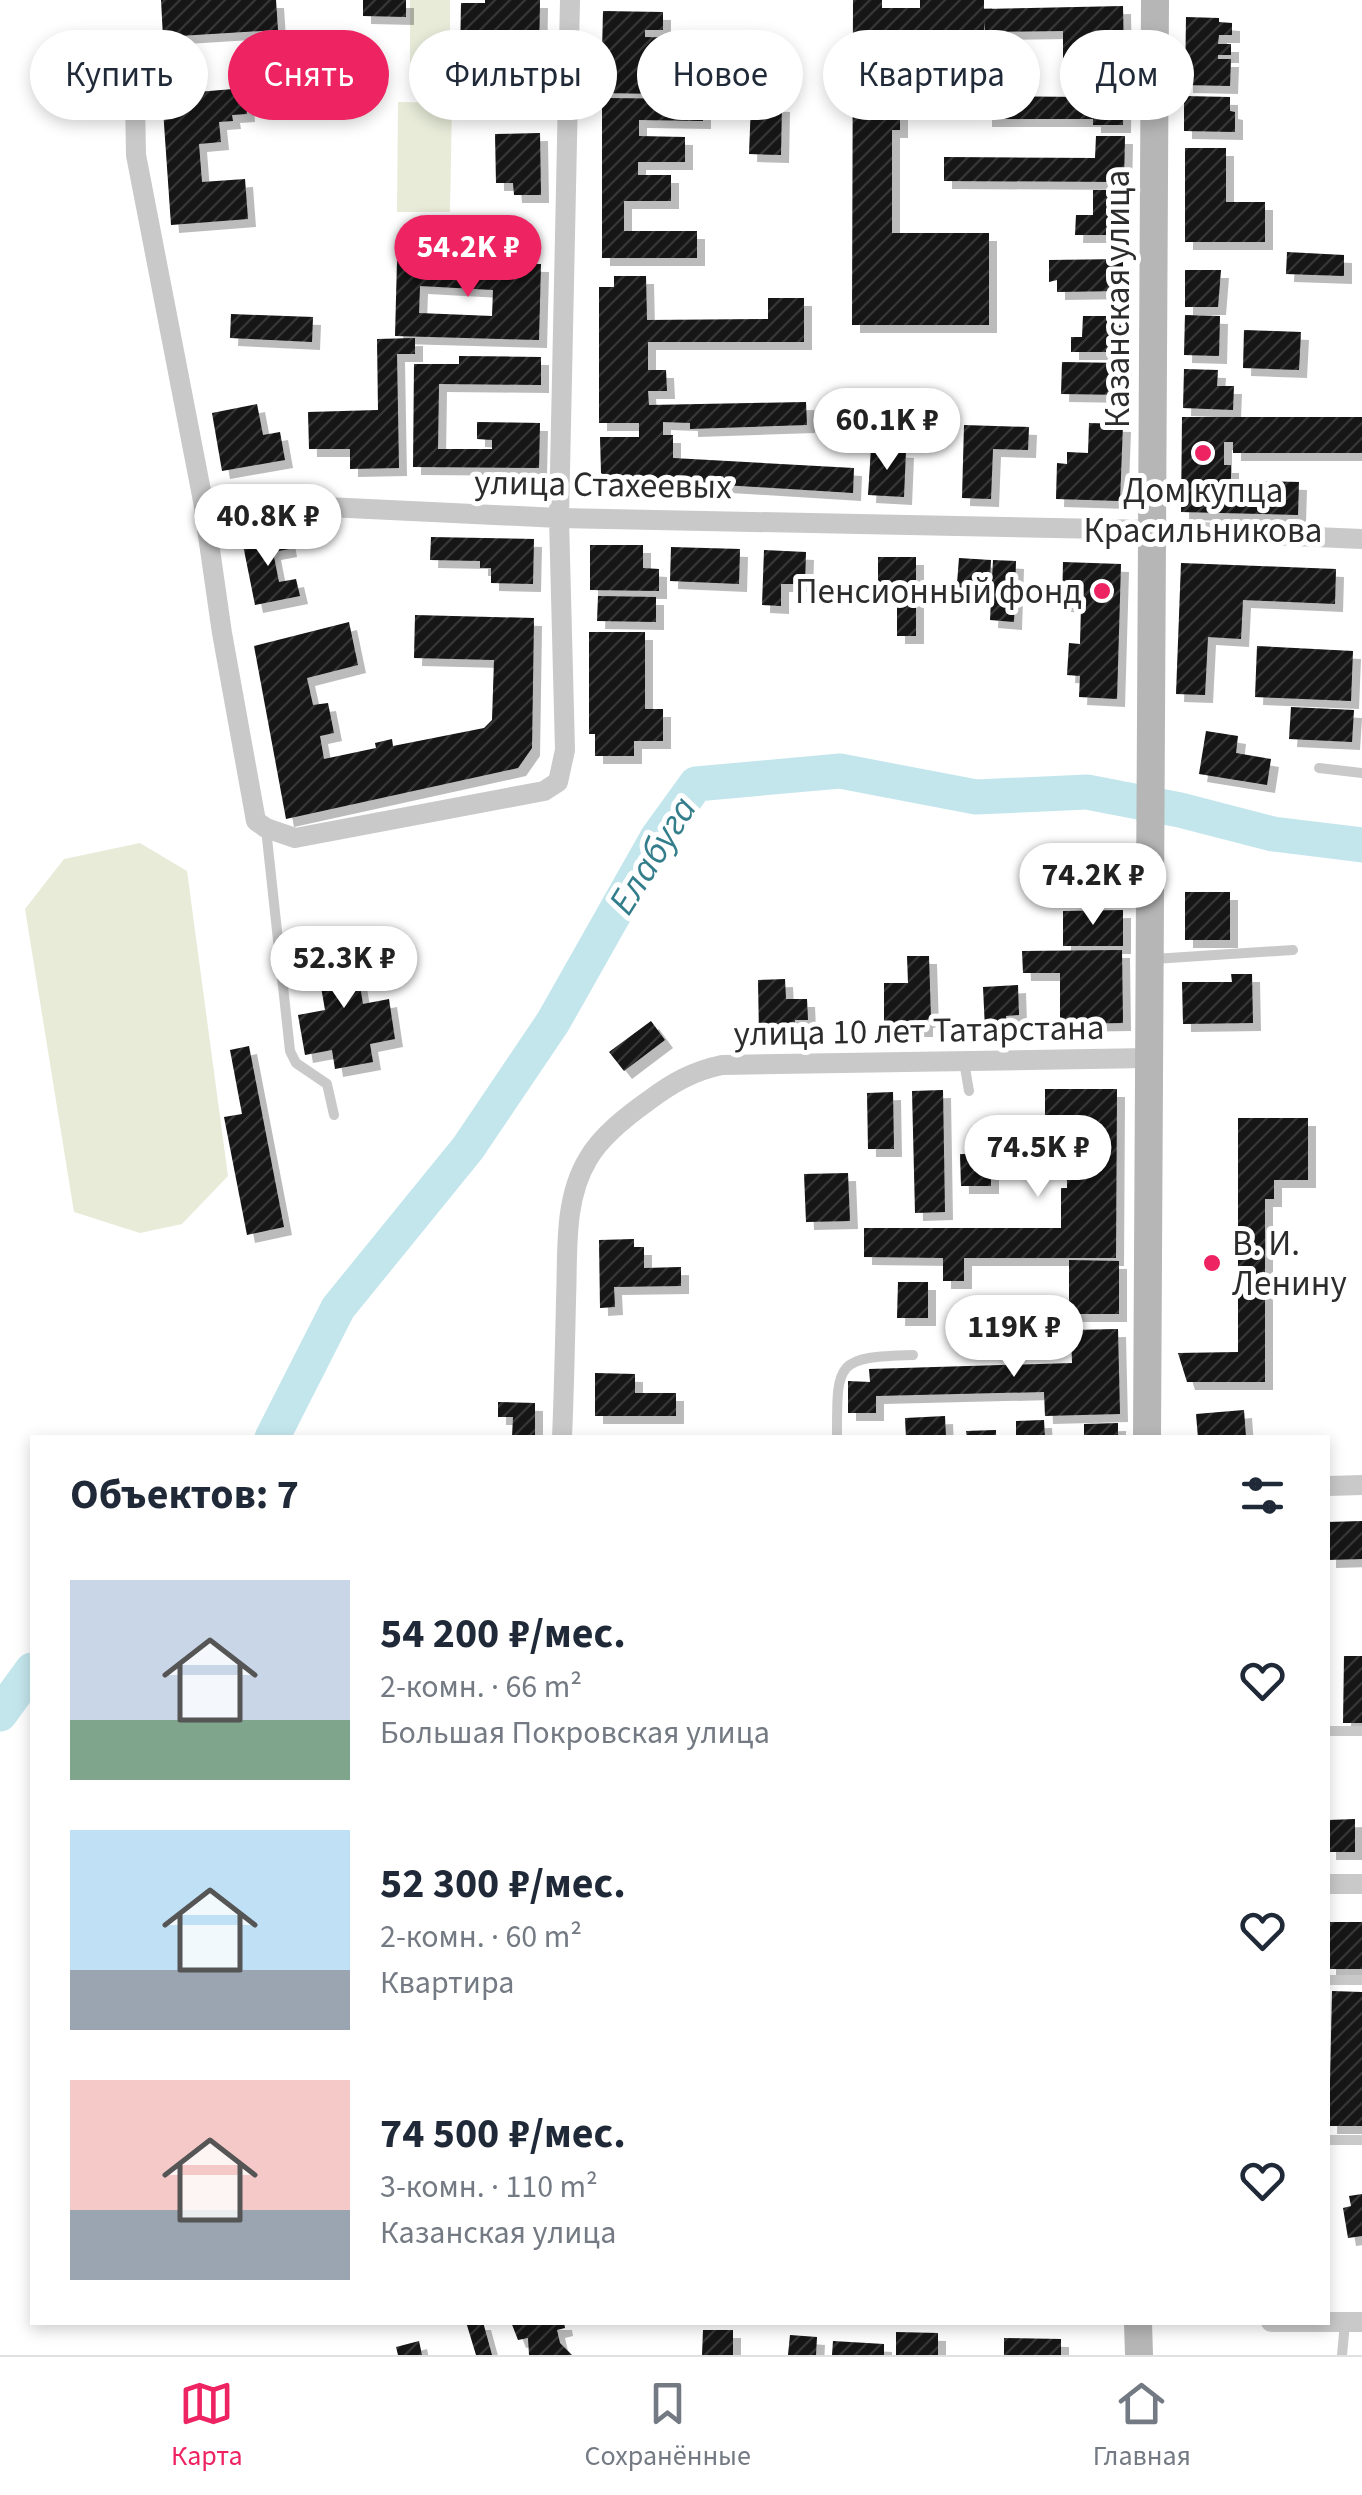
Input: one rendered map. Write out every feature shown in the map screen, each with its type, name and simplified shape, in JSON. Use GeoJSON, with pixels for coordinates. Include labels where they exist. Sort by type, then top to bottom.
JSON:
{"type":"FeatureCollection","features":[{"type":"Feature","properties":{"kind":"street"},"geometry":{"type":"LineString","coordinates":[[135,120],[136,155],[203,501],[256,821],[296,838],[544,791],[558,782],[565,750],[560,518],[570,0]]}},
{"type":"Feature","properties":{"kind":"street","name":"Казанская улица"},"geometry":{"type":"LineString","coordinates":[[1147,1435],[1155,0]]}},
{"type":"Feature","properties":{"kind":"street","name":"улица Стахеевых"},"geometry":{"type":"LineString","coordinates":[[203,501],[560,518],[1154,530],[1362,539]]}},
{"type":"Feature","properties":{"kind":"street","name":"улица 10 лет Татарстана"},"geometry":{"type":"LineString","coordinates":[[562,1435],[569,1212],[588,1157],[641,1106],[674,1082],[722,1064],[1148,1058]]}},
{"type":"Feature","properties":{"kind":"street"},"geometry":{"type":"LineString","coordinates":[[1330,1486],[1362,1485]]}},
{"type":"Feature","properties":{"kind":"street"},"geometry":{"type":"LineString","coordinates":[[1330,1884],[1362,1884]]}},
{"type":"Feature","properties":{"kind":"street"},"geometry":{"type":"LineString","coordinates":[[1138,2325],[1139,2355]]}},
{"type":"Feature","properties":{"kind":"lane"},"geometry":{"type":"LineString","coordinates":[[1319,768],[1362,773]]}},
{"type":"Feature","properties":{"kind":"lane"},"geometry":{"type":"LineString","coordinates":[[266,828],[290,1051],[296,1063],[327,1084],[334,1115]]}},
{"type":"Feature","properties":{"kind":"lane"},"geometry":{"type":"LineString","coordinates":[[1082,898],[1148,896]]}},
{"type":"Feature","properties":{"kind":"lane"},"geometry":{"type":"LineString","coordinates":[[1148,960],[1293,950]]}},
{"type":"Feature","properties":{"kind":"lane"},"geometry":{"type":"LineString","coordinates":[[964,1061],[968,1091]]}},
{"type":"Feature","properties":{"kind":"lane"},"geometry":{"type":"LineString","coordinates":[[837,1435],[836,1383],[849,1365],[866,1356],[913,1354]]}},
{"type":"Feature","properties":{"kind":"lane"},"geometry":{"type":"LineString","coordinates":[[1330,1731],[1362,1731]]}},
{"type":"Feature","properties":{"kind":"lane"},"geometry":{"type":"LineString","coordinates":[[1330,1980],[1362,1980]]}},
{"type":"Feature","properties":{"kind":"lane"},"geometry":{"type":"LineString","coordinates":[[1330,2140],[1362,2140]]}},
{"type":"Feature","properties":{"kind":"lane"},"geometry":{"type":"LineString","coordinates":[[1342,2355],[1353,2323]]}},
{"type":"Feature","properties":{"kind":"green space"},"geometry":{"type":"Polygon","coordinates":[[[410,0],[450,0],[450,30],[410,30],[410,0]]]}},
{"type":"Feature","properties":{"kind":"green space"},"geometry":{"type":"Polygon","coordinates":[[[398,102],[409,102],[409,120],[452,120],[450,212],[397,212],[398,102]]]}},
{"type":"Feature","properties":{"kind":"green space"},"geometry":{"type":"Polygon","coordinates":[[[140,843],[187,871],[228,1176],[182,1224],[140,1233],[74,1212],[25,909],[64,859],[140,843]]]}},
{"type":"Feature","properties":{"kind":"building"},"geometry":{"type":"Polygon","coordinates":[[[161,0],[276,0],[278,30],[228,30],[208,34],[208,30],[163,30],[161,0]]]}},
{"type":"Feature","properties":{"kind":"building"},"geometry":{"type":"Polygon","coordinates":[[[363,0],[406,0],[406,17],[363,16],[363,0]]]}},
{"type":"Feature","properties":{"kind":"building"},"geometry":{"type":"Polygon","coordinates":[[[540,0],[540,30],[461,30],[461,3],[540,0]]]}},
{"type":"Feature","properties":{"kind":"building"},"geometry":{"type":"Polygon","coordinates":[[[853,0],[882,0],[882,8],[920,8],[920,0],[984,0],[984,9],[1123,6],[1123,30],[985,30],[984,21],[984,30],[853,30],[853,0]]]}},
{"type":"Feature","properties":{"kind":"building"},"geometry":{"type":"Polygon","coordinates":[[[603,11],[663,12],[663,30],[637,30],[637,94],[617,93],[617,30],[603,30],[603,11]]]}},
{"type":"Feature","properties":{"kind":"building"},"geometry":{"type":"Polygon","coordinates":[[[1186,17],[1219,18],[1219,22],[1232,23],[1232,35],[1219,35],[1218,44],[1231,44],[1231,55],[1218,55],[1218,59],[1231,59],[1230,86],[1194,85],[1194,30],[1186,30],[1186,17]]]}},
{"type":"Feature","properties":{"kind":"building"},"geometry":{"type":"Polygon","coordinates":[[[228,89],[228,120],[233,121],[219,122],[221,142],[199,144],[202,182],[245,179],[248,219],[171,225],[164,120],[208,120],[208,91],[228,89]]]}},
{"type":"Feature","properties":{"kind":"building"},"geometry":{"type":"Polygon","coordinates":[[[1194,96],[1230,97],[1235,132],[1184,131],[1184,120],[1194,120],[1194,96]]]}},
{"type":"Feature","properties":{"kind":"building"},"geometry":{"type":"Polygon","coordinates":[[[1040,97],[1060,97],[1060,119],[1040,119],[1040,97]]]}},
{"type":"Feature","properties":{"kind":"building"},"geometry":{"type":"Polygon","coordinates":[[[617,98],[637,98],[639,136],[685,137],[685,162],[638,162],[638,175],[671,175],[671,201],[624,201],[624,231],[697,231],[697,258],[602,258],[602,120],[617,120],[617,98]]]}},
{"type":"Feature","properties":{"kind":"building"},"geometry":{"type":"Polygon","coordinates":[[[750,120],[782,120],[781,155],[749,154],[750,120]]]}},
{"type":"Feature","properties":{"kind":"building"},"geometry":{"type":"Polygon","coordinates":[[[853,120],[900,120],[900,130],[892,130],[892,233],[989,233],[989,325],[852,325],[853,120]]]}},
{"type":"Feature","properties":{"kind":"building"},"geometry":{"type":"Polygon","coordinates":[[[1093,120],[1123,120],[1123,125],[1093,125],[1093,120]]]}},
{"type":"Feature","properties":{"kind":"building"},"geometry":{"type":"Polygon","coordinates":[[[540,133],[541,195],[514,195],[513,183],[496,183],[495,134],[540,133]]]}},
{"type":"Feature","properties":{"kind":"building"},"geometry":{"type":"Polygon","coordinates":[[[1096,136],[1125,136],[1124,182],[944,181],[944,157],[1095,158],[1096,136]]]}},
{"type":"Feature","properties":{"kind":"building"},"geometry":{"type":"Polygon","coordinates":[[[1185,148],[1226,148],[1226,202],[1265,202],[1265,242],[1185,242],[1185,148]]]}},
{"type":"Feature","properties":{"kind":"building"},"geometry":{"type":"Polygon","coordinates":[[[1093,190],[1122,190],[1123,235],[1075,235],[1076,215],[1093,215],[1093,190]]]}},
{"type":"Feature","properties":{"kind":"building"},"geometry":{"type":"Polygon","coordinates":[[[1287,252],[1344,255],[1344,276],[1286,274],[1287,252]]]}},
{"type":"Feature","properties":{"kind":"building"},"geometry":{"type":"Polygon","coordinates":[[[1123,259],[1123,291],[1057,292],[1057,280],[1049,282],[1049,260],[1123,259]]]}},
{"type":"Feature","properties":{"kind":"building"},"geometry":{"type":"Polygon","coordinates":[[[397,261],[541,264],[539,340],[395,336],[397,261]],[[420,286],[419,313],[492,316],[493,290],[420,286]]]}},
{"type":"Feature","properties":{"kind":"building"},"geometry":{"type":"Polygon","coordinates":[[[1185,270],[1221,270],[1218,307],[1185,307],[1185,270]]]}},
{"type":"Feature","properties":{"kind":"building"},"geometry":{"type":"Polygon","coordinates":[[[614,276],[646,276],[647,320],[768,319],[768,298],[804,298],[804,342],[648,342],[648,370],[666,370],[667,391],[648,391],[649,405],[806,402],[807,425],[690,429],[690,423],[663,422],[663,435],[673,435],[673,458],[854,468],[853,493],[674,482],[674,487],[612,484],[601,473],[600,437],[639,437],[639,423],[599,423],[599,287],[614,287],[614,276]]]}},
{"type":"Feature","properties":{"kind":"building"},"geometry":{"type":"Polygon","coordinates":[[[231,314],[313,317],[312,342],[230,338],[231,314]]]}},
{"type":"Feature","properties":{"kind":"building"},"geometry":{"type":"Polygon","coordinates":[[[1185,315],[1220,316],[1219,356],[1184,355],[1185,315]]]}},
{"type":"Feature","properties":{"kind":"building"},"geometry":{"type":"Polygon","coordinates":[[[1083,316],[1123,316],[1124,352],[1071,352],[1071,337],[1082,337],[1083,316]]]}},
{"type":"Feature","properties":{"kind":"building"},"geometry":{"type":"Polygon","coordinates":[[[1244,330],[1301,332],[1299,370],[1243,368],[1244,330]]]}},
{"type":"Feature","properties":{"kind":"building"},"geometry":{"type":"Polygon","coordinates":[[[415,338],[415,354],[397,354],[399,468],[350,469],[350,449],[309,449],[308,412],[378,410],[377,339],[415,338]]]}},
{"type":"Feature","properties":{"kind":"building"},"geometry":{"type":"Polygon","coordinates":[[[459,356],[541,357],[541,385],[439,384],[438,449],[492,449],[492,440],[477,439],[477,422],[540,423],[539,468],[413,467],[414,364],[459,364],[459,356]]]}},
{"type":"Feature","properties":{"kind":"building"},"geometry":{"type":"Polygon","coordinates":[[[1062,362],[1124,363],[1124,395],[1061,394],[1062,362]]]}},
{"type":"Feature","properties":{"kind":"building"},"geometry":{"type":"Polygon","coordinates":[[[1184,369],[1218,370],[1217,386],[1234,386],[1233,410],[1183,408],[1184,369]]]}},
{"type":"Feature","properties":{"kind":"building"},"geometry":{"type":"Polygon","coordinates":[[[257,404],[263,435],[280,432],[285,460],[222,471],[212,413],[257,404]]]}},
{"type":"Feature","properties":{"kind":"building"},"geometry":{"type":"Polygon","coordinates":[[[1182,417],[1362,417],[1362,453],[1233,453],[1233,442],[1224,442],[1224,465],[1231,465],[1231,480],[1299,482],[1298,515],[1181,512],[1182,417]]]}},
{"type":"Feature","properties":{"kind":"building"},"geometry":{"type":"Polygon","coordinates":[[[1089,423],[1123,424],[1120,501],[1056,499],[1057,463],[1067,464],[1067,452],[1088,453],[1089,423]]]}},
{"type":"Feature","properties":{"kind":"building"},"geometry":{"type":"Polygon","coordinates":[[[964,425],[1029,427],[1028,450],[993,449],[991,499],[962,498],[964,425]]]}},
{"type":"Feature","properties":{"kind":"building"},"geometry":{"type":"Polygon","coordinates":[[[871,448],[906,450],[904,497],[868,495],[871,448]]]}},
{"type":"Feature","properties":{"kind":"building"},"geometry":{"type":"Polygon","coordinates":[[[286,531],[289,549],[273,552],[279,582],[296,579],[300,596],[255,605],[242,540],[286,531]]]}},
{"type":"Feature","properties":{"kind":"building"},"geometry":{"type":"Polygon","coordinates":[[[431,537],[534,539],[533,584],[491,583],[491,568],[480,568],[480,561],[430,560],[431,537]]]}},
{"type":"Feature","properties":{"kind":"building"},"geometry":{"type":"Polygon","coordinates":[[[590,545],[643,545],[643,568],[659,569],[659,591],[590,590],[590,545]]]}},
{"type":"Feature","properties":{"kind":"building"},"geometry":{"type":"Polygon","coordinates":[[[671,547],[740,549],[739,584],[670,581],[671,547]]]}},
{"type":"Feature","properties":{"kind":"building"},"geometry":{"type":"Polygon","coordinates":[[[764,550],[806,552],[805,584],[781,584],[781,606],[762,605],[764,550]]]}},
{"type":"Feature","properties":{"kind":"building"},"geometry":{"type":"Polygon","coordinates":[[[878,557],[916,557],[916,636],[897,636],[897,593],[878,592],[878,557]]]}},
{"type":"Feature","properties":{"kind":"building"},"geometry":{"type":"Polygon","coordinates":[[[959,558],[991,560],[989,598],[956,596],[959,558]]]}},
{"type":"Feature","properties":{"kind":"building"},"geometry":{"type":"Polygon","coordinates":[[[993,560],[1016,561],[1014,622],[990,620],[993,560]]]}},
{"type":"Feature","properties":{"kind":"building"},"geometry":{"type":"Polygon","coordinates":[[[1063,562],[1121,564],[1117,699],[1079,697],[1080,676],[1067,675],[1069,643],[1080,644],[1081,605],[1062,604],[1063,562]]]}},
{"type":"Feature","properties":{"kind":"building"},"geometry":{"type":"Polygon","coordinates":[[[1181,563],[1336,569],[1335,604],[1243,600],[1241,639],[1208,637],[1205,695],[1176,694],[1181,563]]]}},
{"type":"Feature","properties":{"kind":"building"},"geometry":{"type":"Polygon","coordinates":[[[598,596],[656,597],[656,622],[597,621],[598,596]]]}},
{"type":"Feature","properties":{"kind":"building"},"geometry":{"type":"Polygon","coordinates":[[[415,615],[534,618],[532,748],[518,768],[286,819],[254,646],[349,622],[358,665],[307,678],[313,705],[328,703],[334,733],[320,736],[324,759],[376,748],[375,743],[392,739],[393,746],[484,728],[492,720],[494,660],[414,658],[415,615]]]}},
{"type":"Feature","properties":{"kind":"building"},"geometry":{"type":"Polygon","coordinates":[[[589,632],[645,632],[645,709],[663,709],[663,741],[634,741],[634,756],[595,756],[595,734],[589,734],[589,632]]]}},
{"type":"Feature","properties":{"kind":"building"},"geometry":{"type":"Polygon","coordinates":[[[1257,646],[1353,651],[1351,701],[1255,697],[1257,646]]]}},
{"type":"Feature","properties":{"kind":"building"},"geometry":{"type":"Polygon","coordinates":[[[1291,707],[1354,710],[1352,742],[1289,739],[1291,707]]]}},
{"type":"Feature","properties":{"kind":"building"},"geometry":{"type":"Polygon","coordinates":[[[1206,731],[1238,736],[1236,753],[1271,759],[1267,785],[1199,774],[1206,731]]]}},
{"type":"Feature","properties":{"kind":"building"},"geometry":{"type":"Polygon","coordinates":[[[1185,892],[1230,892],[1230,940],[1185,940],[1185,892]]]}},
{"type":"Feature","properties":{"kind":"building"},"geometry":{"type":"Polygon","coordinates":[[[1123,910],[1123,946],[1063,946],[1063,911],[1123,910]]]}},
{"type":"Feature","properties":{"kind":"building"},"geometry":{"type":"Polygon","coordinates":[[[352,939],[363,1004],[389,999],[395,1039],[370,1044],[373,1062],[335,1069],[332,1050],[305,1055],[298,1015],[325,1010],[314,946],[352,939]]]}},
{"type":"Feature","properties":{"kind":"building"},"geometry":{"type":"Polygon","coordinates":[[[1122,950],[1123,1023],[1060,1024],[1060,973],[1023,973],[1022,951],[1122,950]]]}},
{"type":"Feature","properties":{"kind":"building"},"geometry":{"type":"Polygon","coordinates":[[[907,956],[929,956],[931,1019],[925,1020],[925,1029],[884,1029],[884,983],[908,983],[907,956]]]}},
{"type":"Feature","properties":{"kind":"building"},"geometry":{"type":"Polygon","coordinates":[[[1231,974],[1252,974],[1253,1023],[1183,1024],[1182,982],[1232,982],[1231,974]]]}},
{"type":"Feature","properties":{"kind":"building"},"geometry":{"type":"Polygon","coordinates":[[[785,979],[786,999],[807,999],[808,1020],[795,1020],[795,1035],[759,1036],[758,980],[785,979]]]}},
{"type":"Feature","properties":{"kind":"building"},"geometry":{"type":"Polygon","coordinates":[[[1018,985],[1019,1015],[1006,1016],[1007,1028],[985,1029],[983,987],[1018,985]]]}},
{"type":"Feature","properties":{"kind":"building"},"geometry":{"type":"Polygon","coordinates":[[[651,1021],[665,1040],[624,1071],[609,1052],[651,1021]]]}},
{"type":"Feature","properties":{"kind":"building"},"geometry":{"type":"Polygon","coordinates":[[[249,1046],[284,1227],[247,1235],[224,1117],[242,1114],[230,1050],[249,1046]]]}},
{"type":"Feature","properties":{"kind":"building"},"geometry":{"type":"Polygon","coordinates":[[[1045,1089],[1117,1089],[1116,1258],[964,1258],[964,1281],[943,1281],[943,1258],[864,1257],[864,1228],[1061,1228],[1061,1188],[1067,1188],[1067,1123],[1045,1123],[1045,1089]]]}},
{"type":"Feature","properties":{"kind":"building"},"geometry":{"type":"Polygon","coordinates":[[[943,1090],[945,1212],[915,1213],[912,1091],[943,1090]]]}},
{"type":"Feature","properties":{"kind":"building"},"geometry":{"type":"Polygon","coordinates":[[[893,1092],[894,1149],[868,1149],[867,1093],[893,1092]]]}},
{"type":"Feature","properties":{"kind":"building"},"geometry":{"type":"Polygon","coordinates":[[[1238,1118],[1308,1118],[1308,1180],[1274,1180],[1274,1199],[1265,1199],[1265,1382],[1187,1382],[1178,1353],[1238,1352],[1238,1118]]]}},
{"type":"Feature","properties":{"kind":"building"},"geometry":{"type":"Polygon","coordinates":[[[960,1154],[991,1154],[991,1186],[961,1186],[960,1154]]]}},
{"type":"Feature","properties":{"kind":"building"},"geometry":{"type":"Polygon","coordinates":[[[848,1173],[850,1221],[806,1222],[804,1174],[848,1173]]]}},
{"type":"Feature","properties":{"kind":"building"},"geometry":{"type":"Polygon","coordinates":[[[634,1239],[634,1247],[644,1247],[644,1268],[681,1267],[681,1286],[614,1287],[615,1307],[600,1308],[599,1240],[634,1239]]]}},
{"type":"Feature","properties":{"kind":"building"},"geometry":{"type":"Polygon","coordinates":[[[1069,1260],[1119,1261],[1119,1314],[1069,1314],[1069,1260]]]}},
{"type":"Feature","properties":{"kind":"building"},"geometry":{"type":"Polygon","coordinates":[[[898,1282],[928,1282],[928,1318],[897,1318],[898,1282]]]}},
{"type":"Feature","properties":{"kind":"building"},"geometry":{"type":"Polygon","coordinates":[[[1118,1329],[1120,1414],[1045,1416],[1044,1392],[876,1396],[876,1413],[848,1413],[848,1381],[870,1382],[869,1369],[1072,1363],[1071,1330],[1118,1329]]]}},
{"type":"Feature","properties":{"kind":"building"},"geometry":{"type":"Polygon","coordinates":[[[595,1373],[635,1374],[635,1393],[676,1393],[676,1416],[595,1416],[595,1373]]]}},
{"type":"Feature","properties":{"kind":"building"},"geometry":{"type":"Polygon","coordinates":[[[498,1402],[535,1403],[535,1435],[512,1435],[513,1417],[498,1417],[498,1402]]]}},
{"type":"Feature","properties":{"kind":"building"},"geometry":{"type":"Polygon","coordinates":[[[1244,1410],[1246,1435],[1198,1435],[1196,1414],[1244,1410]]]}},
{"type":"Feature","properties":{"kind":"building"},"geometry":{"type":"Polygon","coordinates":[[[945,1416],[946,1435],[906,1435],[905,1418],[945,1416]]]}},
{"type":"Feature","properties":{"kind":"building"},"geometry":{"type":"Polygon","coordinates":[[[1044,1420],[1045,1435],[1016,1435],[1016,1421],[1044,1420]]]}},
{"type":"Feature","properties":{"kind":"building"},"geometry":{"type":"Polygon","coordinates":[[[1118,1423],[1118,1435],[1084,1435],[1084,1424],[1118,1423]]]}},
{"type":"Feature","properties":{"kind":"building"},"geometry":{"type":"Polygon","coordinates":[[[996,1430],[996,1435],[967,1435],[966,1431],[996,1430]]]}},
{"type":"Feature","properties":{"kind":"building"},"geometry":{"type":"Polygon","coordinates":[[[1362,1521],[1362,1559],[1330,1560],[1330,1522],[1362,1521]]]}},
{"type":"Feature","properties":{"kind":"building"},"geometry":{"type":"Polygon","coordinates":[[[1344,1656],[1362,1656],[1362,1723],[1343,1723],[1344,1656]]]}},
{"type":"Feature","properties":{"kind":"building"},"geometry":{"type":"Polygon","coordinates":[[[1355,1819],[1355,1852],[1330,1852],[1330,1820],[1355,1819]]]}},
{"type":"Feature","properties":{"kind":"building"},"geometry":{"type":"Polygon","coordinates":[[[1330,1922],[1362,1922],[1362,1969],[1330,1969],[1330,1922]]]}},
{"type":"Feature","properties":{"kind":"building"},"geometry":{"type":"Polygon","coordinates":[[[1332,1991],[1362,1992],[1362,2126],[1330,2126],[1332,1991]]]}},
{"type":"Feature","properties":{"kind":"building"},"geometry":{"type":"Polygon","coordinates":[[[1362,2194],[1362,2236],[1348,2238],[1343,2208],[1351,2206],[1349,2196],[1362,2194]]]}},
{"type":"Feature","properties":{"kind":"building"},"geometry":{"type":"Polygon","coordinates":[[[467,2325],[484,2325],[492,2355],[476,2355],[467,2325]]]}},
{"type":"Feature","properties":{"kind":"building"},"geometry":{"type":"Polygon","coordinates":[[[512,2325],[564,2325],[557,2330],[560,2343],[572,2355],[529,2355],[528,2338],[518,2340],[512,2325]]]}},
{"type":"Feature","properties":{"kind":"building"},"geometry":{"type":"Polygon","coordinates":[[[703,2330],[733,2330],[733,2355],[702,2355],[703,2330]]]}},
{"type":"Feature","properties":{"kind":"building"},"geometry":{"type":"Polygon","coordinates":[[[896,2332],[938,2333],[938,2355],[896,2355],[896,2332]]]}},
{"type":"Feature","properties":{"kind":"building"},"geometry":{"type":"Polygon","coordinates":[[[790,2335],[817,2337],[816,2355],[788,2355],[790,2335]]]}},
{"type":"Feature","properties":{"kind":"building"},"geometry":{"type":"Polygon","coordinates":[[[1004,2338],[1061,2339],[1061,2355],[1004,2355],[1004,2338]]]}},
{"type":"Feature","properties":{"kind":"building"},"geometry":{"type":"Polygon","coordinates":[[[419,2341],[422,2355],[398,2355],[396,2347],[419,2341]]]}},
{"type":"Feature","properties":{"kind":"building"},"geometry":{"type":"Polygon","coordinates":[[[833,2341],[884,2344],[884,2355],[832,2355],[833,2341]]]}},
{"type":"Feature","properties":{"kind":"waterway","name":"Елабуга"},"geometry":{"type":"LineString","coordinates":[[274,1435],[338,1308],[468,1148],[553,1022],[657,838],[696,784],[840,771],[976,797],[1087,792],[1273,834],[1362,845]]}},
{"type":"Feature","properties":{"kind":"waterway","name":"Елабуга"},"geometry":{"type":"LineString","coordinates":[[0,1714],[30,1673]]}},
{"type":"Feature","properties":{"kind":"place","name":"Дом купца Красильникова"},"geometry":{"type":"Point","coordinates":[1203,453]}},
{"type":"Feature","properties":{"kind":"place","name":"Пенсионный фонд"},"geometry":{"type":"Point","coordinates":[1102,591]}},
{"type":"Feature","properties":{"kind":"place","name":"В. И. Ленину"},"geometry":{"type":"Point","coordinates":[1212,1263]}}]}
